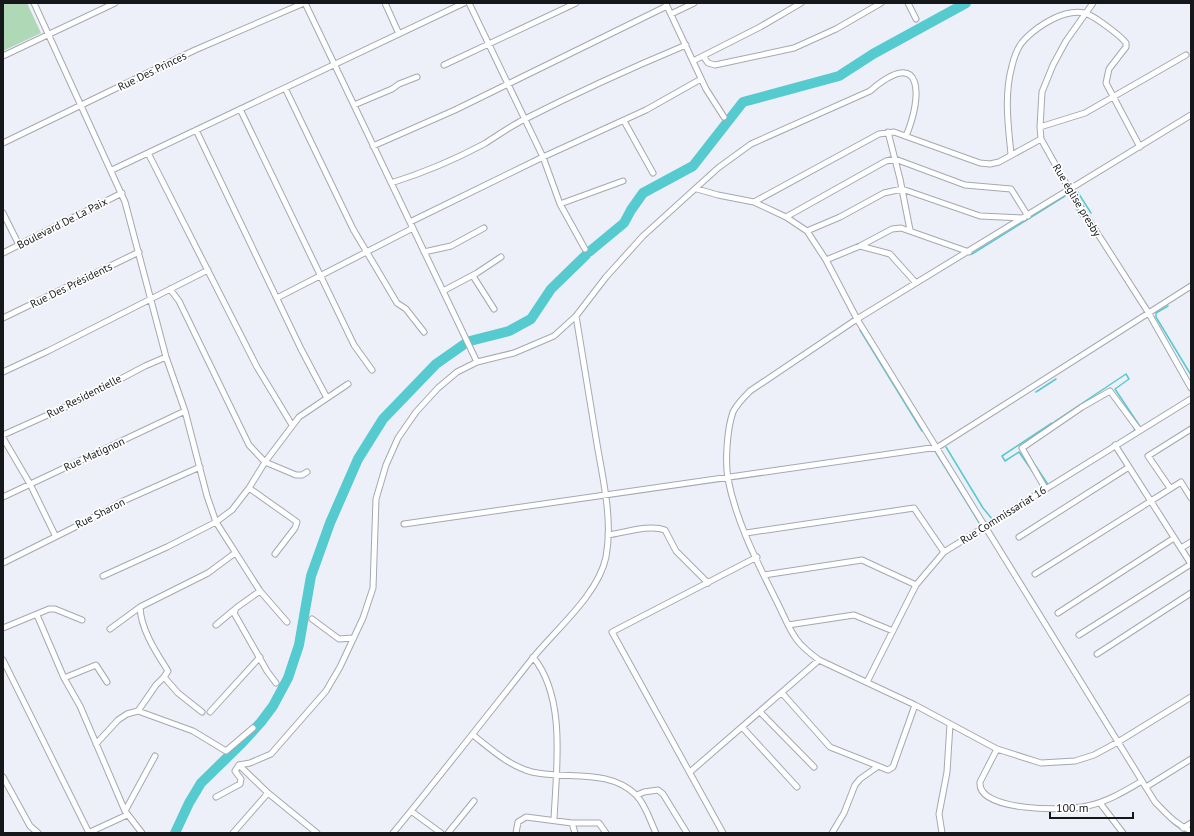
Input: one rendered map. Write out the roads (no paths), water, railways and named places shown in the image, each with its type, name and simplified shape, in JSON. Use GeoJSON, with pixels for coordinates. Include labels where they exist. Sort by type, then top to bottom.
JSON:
{"type":"FeatureCollection","features":[{"type":"Feature","properties":{"kind":"street"},"geometry":{"type":"LineString","coordinates":[[34,3],[80,106],[122,192],[140,252],[166,357],[185,412],[216,522],[260,591],[287,622]]}},
{"type":"Feature","properties":{"kind":"street"},"geometry":{"type":"LineString","coordinates":[[3,56],[115,3]]}},
{"type":"Feature","properties":{"kind":"street"},"geometry":{"type":"LineString","coordinates":[[304,3],[477,362]]}},
{"type":"Feature","properties":{"kind":"street","name":"Rue Des Princes"},"geometry":{"type":"LineString","coordinates":[[3,143],[195,50],[304,3]]}},
{"type":"Feature","properties":{"kind":"street"},"geometry":{"type":"LineString","coordinates":[[385,3],[399,34]]}},
{"type":"Feature","properties":{"kind":"street"},"geometry":{"type":"LineString","coordinates":[[112,170],[399,34],[453,5],[464,3]]}},
{"type":"Feature","properties":{"kind":"street"},"geometry":{"type":"LineString","coordinates":[[469,3],[506,84],[542,157],[560,204],[585,249]]}},
{"type":"Feature","properties":{"kind":"street"},"geometry":{"type":"LineString","coordinates":[[444,65],[576,3]]}},
{"type":"Feature","properties":{"kind":"street"},"geometry":{"type":"LineString","coordinates":[[671,14],[694,3]]}},
{"type":"Feature","properties":{"kind":"street"},"geometry":{"type":"LineString","coordinates":[[693,61],[760,27],[801,3]]}},
{"type":"Feature","properties":{"kind":"street"},"geometry":{"type":"LineString","coordinates":[[703,56],[708,63],[715,65],[794,48],[836,29],[881,3]]}},
{"type":"Feature","properties":{"kind":"street"},"geometry":{"type":"LineString","coordinates":[[908,3],[916,19]]}},
{"type":"Feature","properties":{"kind":"street","name":"Rue église presby"},"geometry":{"type":"LineString","coordinates":[[1093,3],[1066,41],[1053,65],[1042,92],[1040,127],[1041,138],[1069,189],[1148,312],[1191,388]]}},
{"type":"Feature","properties":{"kind":"street"},"geometry":{"type":"LineString","coordinates":[[374,146],[506,84],[667,4],[701,79],[724,117]]}},
{"type":"Feature","properties":{"kind":"street"},"geometry":{"type":"LineString","coordinates":[[1011,154],[1008,90],[1012,66],[1019,47],[1025,39],[1042,25],[1064,14],[1077,12],[1086,13],[1126,43],[1126,47],[1109,70],[1106,76],[1106,83],[1112,98],[1140,147]]}},
{"type":"Feature","properties":{"kind":"street"},"geometry":{"type":"LineString","coordinates":[[391,183],[438,167],[483,144],[524,119],[621,72],[686,45]]}},
{"type":"Feature","properties":{"kind":"street"},"geometry":{"type":"LineString","coordinates":[[1040,127],[1085,113],[1186,55]]}},
{"type":"Feature","properties":{"kind":"street"},"geometry":{"type":"LineString","coordinates":[[216,797],[240,784],[240,779],[235,771],[239,765],[264,758],[271,754],[283,742],[326,691],[340,667],[369,603],[373,588],[376,499],[386,465],[398,438],[416,412],[438,388],[457,372],[477,362],[514,353],[554,336],[576,316],[606,277],[643,236],[697,189],[718,168],[751,144],[870,91],[883,80],[900,72],[905,72],[912,76],[915,82],[916,101],[914,117],[906,136]]}},
{"type":"Feature","properties":{"kind":"street"},"geometry":{"type":"LineString","coordinates":[[354,105],[392,89],[399,84],[417,76]]}},
{"type":"Feature","properties":{"kind":"street"},"geometry":{"type":"LineString","coordinates":[[410,222],[542,157],[624,121],[701,79]]}},
{"type":"Feature","properties":{"kind":"street"},"geometry":{"type":"LineString","coordinates":[[285,88],[353,229],[366,252],[397,303],[406,309],[424,332]]}},
{"type":"Feature","properties":{"kind":"street"},"geometry":{"type":"LineString","coordinates":[[240,109],[354,345],[372,370]]}},
{"type":"Feature","properties":{"kind":"street"},"geometry":{"type":"LineString","coordinates":[[1191,115],[969,252],[857,319],[750,391],[740,401],[733,412],[728,438],[728,478],[737,511],[746,533],[788,625],[797,640],[820,660],[915,705],[997,749],[1041,764],[1059,763],[1094,755],[1191,697]]}},
{"type":"Feature","properties":{"kind":"street"},"geometry":{"type":"LineString","coordinates":[[624,121],[653,173]]}},
{"type":"Feature","properties":{"kind":"street"},"geometry":{"type":"LineString","coordinates":[[196,130],[301,349],[327,398]]}},
{"type":"Feature","properties":{"kind":"street"},"geometry":{"type":"LineString","coordinates":[[754,202],[879,134],[888,132],[906,136],[980,163],[990,164],[1000,162],[1011,154],[1041,138]]}},
{"type":"Feature","properties":{"kind":"street"},"geometry":{"type":"LineString","coordinates":[[888,132],[910,230]]}},
{"type":"Feature","properties":{"kind":"street"},"geometry":{"type":"LineString","coordinates":[[148,153],[257,367],[292,425]]}},
{"type":"Feature","properties":{"kind":"street"},"geometry":{"type":"LineString","coordinates":[[786,216],[886,161],[895,159],[965,185],[1011,189],[1026,217]]}},
{"type":"Feature","properties":{"kind":"street"},"geometry":{"type":"LineString","coordinates":[[560,204],[623,181]]}},
{"type":"Feature","properties":{"kind":"street"},"geometry":{"type":"LineString","coordinates":[[697,189],[754,202],[786,216],[807,231],[826,260],[857,319],[938,447],[1155,802],[1183,828],[1191,831]]}},
{"type":"Feature","properties":{"kind":"street"},"geometry":{"type":"LineString","coordinates":[[807,231],[840,217],[884,193],[902,189],[980,216],[1026,217]]}},
{"type":"Feature","properties":{"kind":"street","name":"Boulevard De La Paix"},"geometry":{"type":"LineString","coordinates":[[3,253],[122,192]]}},
{"type":"Feature","properties":{"kind":"street"},"geometry":{"type":"LineString","coordinates":[[3,213],[19,245]]}},
{"type":"Feature","properties":{"kind":"street"},"geometry":{"type":"LineString","coordinates":[[277,298],[413,228]]}},
{"type":"Feature","properties":{"kind":"street"},"geometry":{"type":"LineString","coordinates":[[424,252],[451,246],[484,228]]}},
{"type":"Feature","properties":{"kind":"street"},"geometry":{"type":"LineString","coordinates":[[826,260],[860,246],[892,229],[901,228],[969,252]]}},
{"type":"Feature","properties":{"kind":"street"},"geometry":{"type":"LineString","coordinates":[[860,246],[890,254],[916,283]]}},
{"type":"Feature","properties":{"kind":"street","name":"Rue Des Présidents"},"geometry":{"type":"LineString","coordinates":[[3,318],[140,252]]}},
{"type":"Feature","properties":{"kind":"street"},"geometry":{"type":"LineString","coordinates":[[443,292],[473,276],[501,257]]}},
{"type":"Feature","properties":{"kind":"street"},"geometry":{"type":"LineString","coordinates":[[3,372],[48,352],[208,270]]}},
{"type":"Feature","properties":{"kind":"street"},"geometry":{"type":"LineString","coordinates":[[473,276],[494,309]]}},
{"type":"Feature","properties":{"kind":"street"},"geometry":{"type":"LineString","coordinates":[[404,524],[938,447],[1191,286]]}},
{"type":"Feature","properties":{"kind":"street"},"geometry":{"type":"LineString","coordinates":[[170,289],[178,301],[249,445],[265,462],[296,475],[302,475],[307,472]]}},
{"type":"Feature","properties":{"kind":"street"},"geometry":{"type":"LineString","coordinates":[[393,833],[473,735],[533,657],[587,595],[599,576],[606,558],[608,535],[606,495],[576,316]]}},
{"type":"Feature","properties":{"kind":"street","name":"Rue Residentielle"},"geometry":{"type":"LineString","coordinates":[[3,436],[79,401],[145,366],[166,357]]}},
{"type":"Feature","properties":{"kind":"street"},"geometry":{"type":"LineString","coordinates":[[103,576],[167,547],[216,522],[232,510],[249,488],[265,462],[299,417],[348,384]]}},
{"type":"Feature","properties":{"kind":"street"},"geometry":{"type":"LineString","coordinates":[[1045,488],[1022,448],[1108,391],[1112,392],[1139,430]]}},
{"type":"Feature","properties":{"kind":"street","name":"Rue Commissariat 16"},"geometry":{"type":"LineString","coordinates":[[867,682],[916,585],[944,552],[1191,398]]}},
{"type":"Feature","properties":{"kind":"street","name":"Rue Matignon"},"geometry":{"type":"LineString","coordinates":[[3,497],[185,412]]}},
{"type":"Feature","properties":{"kind":"street"},"geometry":{"type":"LineString","coordinates":[[1170,488],[1148,456],[1191,428]]}},
{"type":"Feature","properties":{"kind":"street"},"geometry":{"type":"LineString","coordinates":[[3,436],[30,484],[55,535]]}},
{"type":"Feature","properties":{"kind":"street"},"geometry":{"type":"LineString","coordinates":[[1079,635],[1191,564],[1115,446]]}},
{"type":"Feature","properties":{"kind":"street","name":"Rue Sharon"},"geometry":{"type":"LineString","coordinates":[[3,563],[121,502],[200,467]]}},
{"type":"Feature","properties":{"kind":"street"},"geometry":{"type":"LineString","coordinates":[[1019,537],[1129,467]]}},
{"type":"Feature","properties":{"kind":"street"},"geometry":{"type":"LineString","coordinates":[[1036,574],[1180,482],[1191,498]]}},
{"type":"Feature","properties":{"kind":"street"},"geometry":{"type":"LineString","coordinates":[[249,488],[297,522],[295,528],[275,554]]}},
{"type":"Feature","properties":{"kind":"street"},"geometry":{"type":"LineString","coordinates":[[746,533],[914,508],[944,552]]}},
{"type":"Feature","properties":{"kind":"street"},"geometry":{"type":"LineString","coordinates":[[608,535],[660,528],[665,530],[676,551],[708,583]]}},
{"type":"Feature","properties":{"kind":"street"},"geometry":{"type":"LineString","coordinates":[[1058,612],[1174,538]]}},
{"type":"Feature","properties":{"kind":"street"},"geometry":{"type":"LineString","coordinates":[[1181,548],[1191,542]]}},
{"type":"Feature","properties":{"kind":"street"},"geometry":{"type":"LineString","coordinates":[[110,629],[140,607],[208,574],[236,553]]}},
{"type":"Feature","properties":{"kind":"street"},"geometry":{"type":"LineString","coordinates":[[723,833],[612,632],[757,557]]}},
{"type":"Feature","properties":{"kind":"street"},"geometry":{"type":"LineString","coordinates":[[764,575],[862,560],[916,585]]}},
{"type":"Feature","properties":{"kind":"street"},"geometry":{"type":"LineString","coordinates":[[216,625],[260,591]]}},
{"type":"Feature","properties":{"kind":"street"},"geometry":{"type":"LineString","coordinates":[[1097,654],[1191,593]]}},
{"type":"Feature","properties":{"kind":"street"},"geometry":{"type":"LineString","coordinates":[[138,711],[168,671],[156,652],[146,631],[140,607]]}},
{"type":"Feature","properties":{"kind":"street"},"geometry":{"type":"LineString","coordinates":[[3,628],[44,610],[55,609],[82,620]]}},
{"type":"Feature","properties":{"kind":"street"},"geometry":{"type":"LineString","coordinates":[[234,610],[276,683]]}},
{"type":"Feature","properties":{"kind":"street"},"geometry":{"type":"LineString","coordinates":[[37,614],[64,678],[80,706],[126,813],[142,833]]}},
{"type":"Feature","properties":{"kind":"street"},"geometry":{"type":"LineString","coordinates":[[788,625],[854,615],[893,631]]}},
{"type":"Feature","properties":{"kind":"street"},"geometry":{"type":"LineString","coordinates":[[312,619],[340,639],[353,638]]}},
{"type":"Feature","properties":{"kind":"street"},"geometry":{"type":"LineString","coordinates":[[210,712],[260,657]]}},
{"type":"Feature","properties":{"kind":"street"},"geometry":{"type":"LineString","coordinates":[[533,657],[548,684],[553,700],[556,729],[554,820]]}},
{"type":"Feature","properties":{"kind":"street"},"geometry":{"type":"LineString","coordinates":[[3,660],[88,833],[126,813],[155,756]]}},
{"type":"Feature","properties":{"kind":"street"},"geometry":{"type":"LineString","coordinates":[[690,772],[820,660]]}},
{"type":"Feature","properties":{"kind":"street"},"geometry":{"type":"LineString","coordinates":[[64,678],[96,665],[107,682]]}},
{"type":"Feature","properties":{"kind":"street"},"geometry":{"type":"LineString","coordinates":[[164,677],[178,693],[202,712]]}},
{"type":"Feature","properties":{"kind":"street"},"geometry":{"type":"LineString","coordinates":[[782,693],[830,747],[877,767],[888,770],[893,767],[915,705]]}},
{"type":"Feature","properties":{"kind":"street"},"geometry":{"type":"LineString","coordinates":[[96,744],[118,720],[127,714],[138,711],[193,731],[226,751],[252,728]]}},
{"type":"Feature","properties":{"kind":"street"},"geometry":{"type":"LineString","coordinates":[[760,712],[814,767]]}},
{"type":"Feature","properties":{"kind":"street"},"geometry":{"type":"LineString","coordinates":[[942,833],[939,814],[947,772],[950,724]]}},
{"type":"Feature","properties":{"kind":"street"},"geometry":{"type":"LineString","coordinates":[[742,727],[797,787]]}},
{"type":"Feature","properties":{"kind":"street"},"geometry":{"type":"LineString","coordinates":[[473,735],[515,766],[532,772],[603,778],[618,782],[637,795],[656,833]]}},
{"type":"Feature","properties":{"kind":"street"},"geometry":{"type":"LineString","coordinates":[[997,749],[980,782],[982,792],[997,801],[1032,809],[1070,809],[1100,803],[1142,781]]}},
{"type":"Feature","properties":{"kind":"street"},"geometry":{"type":"LineString","coordinates":[[1146,787],[1191,759]]}},
{"type":"Feature","properties":{"kind":"street"},"geometry":{"type":"LineString","coordinates":[[239,765],[268,793],[314,832]]}},
{"type":"Feature","properties":{"kind":"street"},"geometry":{"type":"LineString","coordinates":[[832,833],[844,812],[855,785],[860,779],[877,767]]}},
{"type":"Feature","properties":{"kind":"street"},"geometry":{"type":"LineString","coordinates":[[3,777],[30,826],[38,833]]}},
{"type":"Feature","properties":{"kind":"street"},"geometry":{"type":"LineString","coordinates":[[637,795],[644,792],[658,790],[663,794],[688,833]]}},
{"type":"Feature","properties":{"kind":"street"},"geometry":{"type":"LineString","coordinates":[[233,833],[268,793]]}},
{"type":"Feature","properties":{"kind":"street"},"geometry":{"type":"LineString","coordinates":[[448,833],[474,800]]}},
{"type":"Feature","properties":{"kind":"street"},"geometry":{"type":"LineString","coordinates":[[1100,803],[1123,833]]}},
{"type":"Feature","properties":{"kind":"street"},"geometry":{"type":"LineString","coordinates":[[411,811],[441,833]]}},
{"type":"Feature","properties":{"kind":"street"},"geometry":{"type":"LineString","coordinates":[[516,833],[518,822],[526,816],[572,823],[598,823],[606,833]]}},
{"type":"Feature","properties":{"kind":"street"},"geometry":{"type":"LineString","coordinates":[[572,823],[575,833]]}},
{"type":"Feature","properties":{"kind":"street"},"geometry":{"type":"LineString","coordinates":[[1183,828],[1191,823]]}},
{"type":"Feature","properties":{"kind":"waterway"},"geometry":{"type":"LineString","coordinates":[[589,252],[624,223],[643,193],[693,166],[743,102],[839,76],[873,54],[966,3]]}},
{"type":"Feature","properties":{"kind":"waterway"},"geometry":{"type":"LineString","coordinates":[[1077,191],[1091,213]]}},
{"type":"Feature","properties":{"kind":"waterway"},"geometry":{"type":"LineString","coordinates":[[972,254],[1065,196]]}},
{"type":"Feature","properties":{"kind":"waterway"},"geometry":{"type":"LineString","coordinates":[[1070,197],[1081,217]]}},
{"type":"Feature","properties":{"kind":"waterway"},"geometry":{"type":"LineString","coordinates":[[470,341],[509,331],[531,319],[551,289],[586,255]]}},
{"type":"Feature","properties":{"kind":"waterway"},"geometry":{"type":"LineString","coordinates":[[1168,306],[1156,313],[1156,317],[1191,375]]}},
{"type":"Feature","properties":{"kind":"waterway"},"geometry":{"type":"LineString","coordinates":[[860,330],[922,431]]}},
{"type":"Feature","properties":{"kind":"waterway"},"geometry":{"type":"LineString","coordinates":[[175,833],[189,803],[201,783],[261,722],[273,706],[288,678],[299,645],[311,576],[330,523],[358,459],[383,419],[436,364],[466,343]]}},
{"type":"Feature","properties":{"kind":"waterway"},"geometry":{"type":"LineString","coordinates":[[1054,422],[1126,374],[1129,379],[1115,389],[1141,428]]}},
{"type":"Feature","properties":{"kind":"waterway"},"geometry":{"type":"LineString","coordinates":[[1036,392],[1056,379]]}},
{"type":"Feature","properties":{"kind":"waterway"},"geometry":{"type":"LineString","coordinates":[[1037,478],[1019,452],[1005,461],[1002,456],[1052,423]]}},
{"type":"Feature","properties":{"kind":"waterway"},"geometry":{"type":"LineString","coordinates":[[1128,435],[1135,430],[1132,424]]}},
{"type":"Feature","properties":{"kind":"waterway"},"geometry":{"type":"LineString","coordinates":[[946,447],[983,508],[993,520]]}},
{"type":"Feature","properties":{"kind":"waterway"},"geometry":{"type":"LineString","coordinates":[[935,451],[980,524]]}},
{"type":"Feature","properties":{"kind":"waterway"},"geometry":{"type":"LineString","coordinates":[[1031,459],[1049,486]]}}]}
